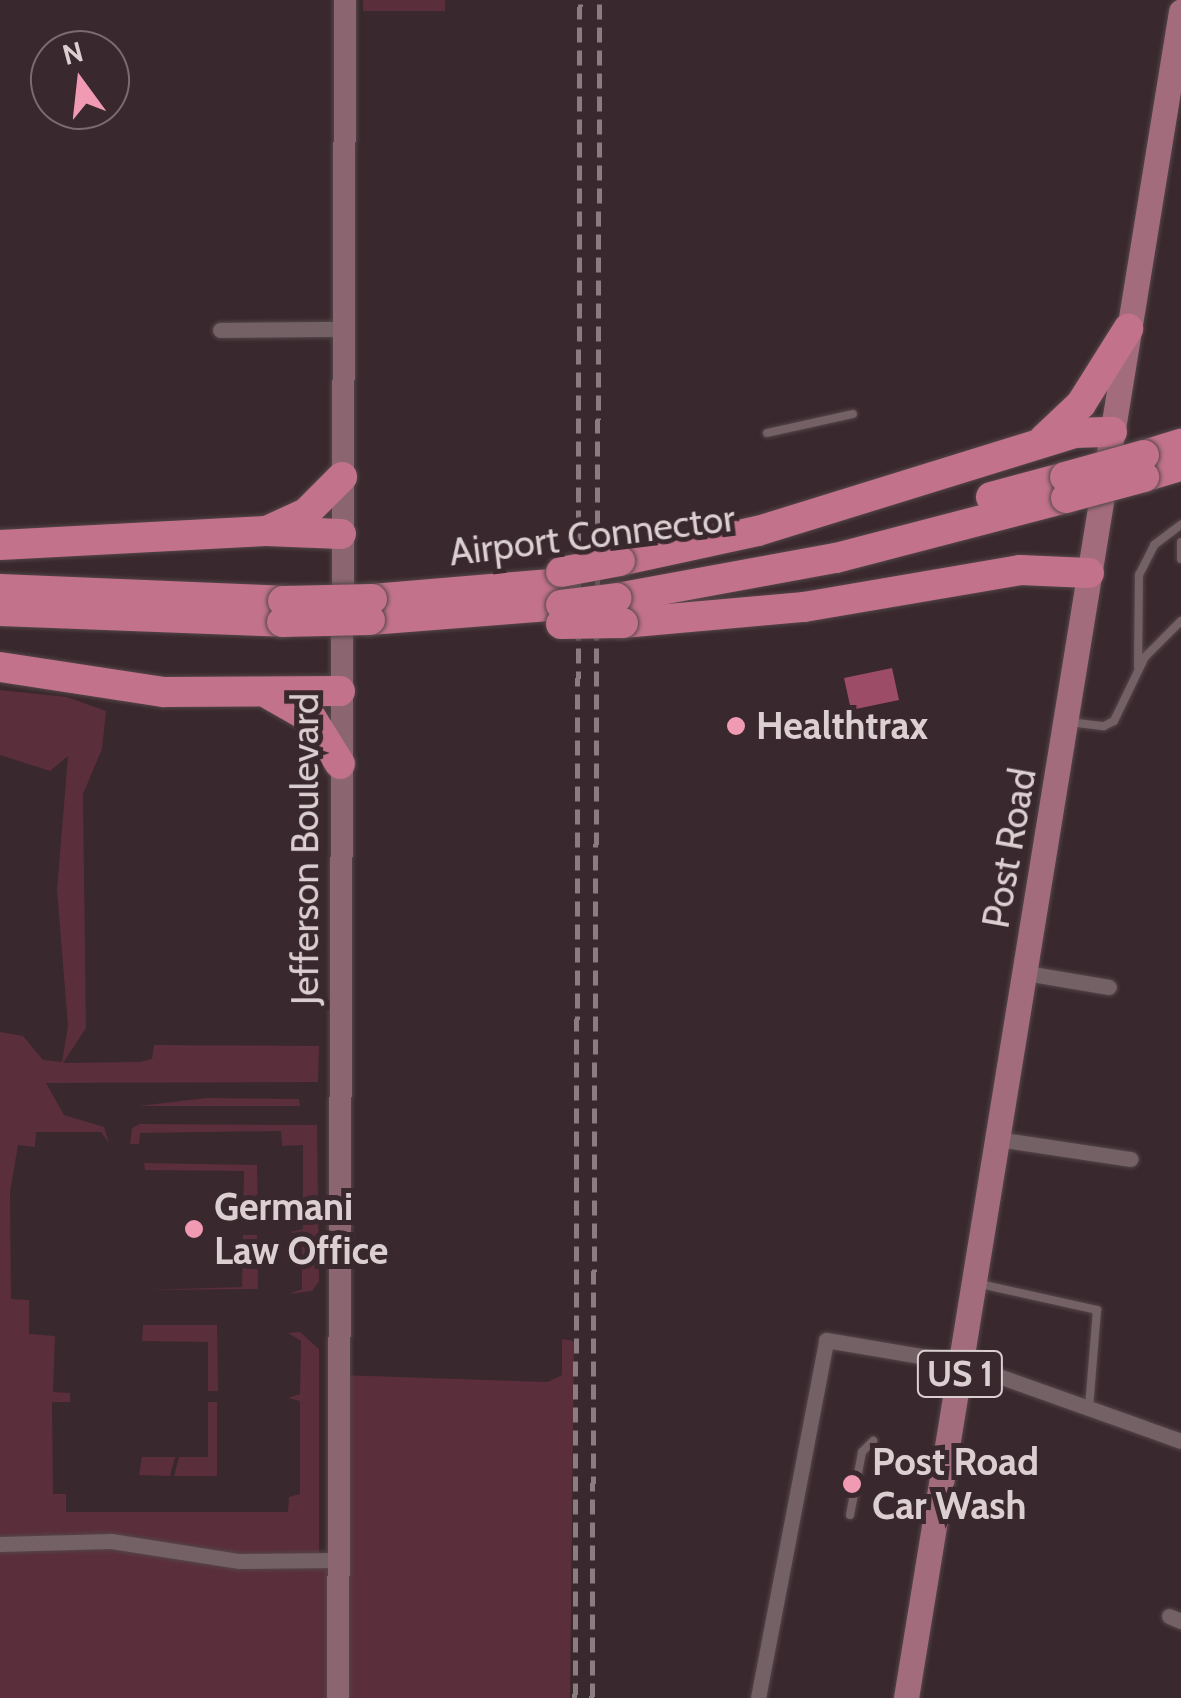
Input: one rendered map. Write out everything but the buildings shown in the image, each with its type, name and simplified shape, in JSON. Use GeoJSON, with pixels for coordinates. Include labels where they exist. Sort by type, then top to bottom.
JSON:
{"type":"FeatureCollection","features":[{"type":"Feature","properties":{"kind":"highway"},"geometry":{"type":"LineString","coordinates":[[1038,444],[1080,404],[1128,329]]}},
{"type":"Feature","properties":{"kind":"highway"},"geometry":{"type":"LineString","coordinates":[[620,589],[758,531],[1084,431],[1112,432]]}},
{"type":"Feature","properties":{"kind":"highway","name":"Airport Connector"},"geometry":{"type":"LineString","coordinates":[[1144,466],[1181,444]]}},
{"type":"Feature","properties":{"kind":"highway","name":"Airport Connector"},"geometry":{"type":"LineString","coordinates":[[0,610],[376,613],[469,593],[561,596],[620,589],[1144,466],[1181,466]]}},
{"type":"Feature","properties":{"kind":"highway"},"geometry":{"type":"LineString","coordinates":[[266,531],[306,512],[342,477]]}},
{"type":"Feature","properties":{"kind":"highway"},"geometry":{"type":"LineString","coordinates":[[0,545],[266,531],[341,534]]}},
{"type":"Feature","properties":{"kind":"highway"},"geometry":{"type":"LineString","coordinates":[[376,613],[620,589],[804,607],[1020,570],[1089,574]]}},
{"type":"Feature","properties":{"kind":"highway","name":"Airport Connector"},"geometry":{"type":"LineString","coordinates":[[0,589],[283,612]]}},
{"type":"Feature","properties":{"kind":"highway"},"geometry":{"type":"LineString","coordinates":[[0,667],[122,689],[267,694],[340,691]]}},
{"type":"Feature","properties":{"kind":"highway"},"geometry":{"type":"LineString","coordinates":[[267,694],[312,718],[340,764]]}},
{"type":"Feature","properties":{"kind":"main road","name":"Jefferson Boulevard"},"geometry":{"type":"LineString","coordinates":[[338,1698],[344,0]]}},
{"type":"Feature","properties":{"kind":"main road","name":"Post Road"},"geometry":{"type":"LineString","coordinates":[[906,1698],[1069,722],[1089,574],[1181,10]]}},
{"type":"Feature","properties":{"kind":"street"},"geometry":{"type":"LineString","coordinates":[[220,330],[343,328]]}},
{"type":"Feature","properties":{"kind":"street"},"geometry":{"type":"LineString","coordinates":[[1026,973],[1109,987]]}},
{"type":"Feature","properties":{"kind":"street"},"geometry":{"type":"LineString","coordinates":[[997,1139],[1131,1158]]}},
{"type":"Feature","properties":{"kind":"street"},"geometry":{"type":"LineString","coordinates":[[758,1698],[826,1340],[962,1363],[1181,1441]]}},
{"type":"Feature","properties":{"kind":"street"},"geometry":{"type":"LineString","coordinates":[[0,1544],[112,1541],[239,1561],[339,1560]]}},
{"type":"Feature","properties":{"kind":"lane"},"geometry":{"type":"LineString","coordinates":[[767,433],[853,414]]}},
{"type":"Feature","properties":{"kind":"lane"},"geometry":{"type":"LineString","coordinates":[[1137,670],[1139,575],[1154,545],[1181,525]]}},
{"type":"Feature","properties":{"kind":"lane"},"geometry":{"type":"LineString","coordinates":[[1181,542],[1181,559]]}},
{"type":"Feature","properties":{"kind":"lane"},"geometry":{"type":"LineString","coordinates":[[1069,722],[1104,726],[1114,720],[1137,670],[1181,621]]}},
{"type":"Feature","properties":{"kind":"lane"},"geometry":{"type":"LineString","coordinates":[[975,1284],[1097,1310],[1089,1407]]}},
{"type":"Feature","properties":{"kind":"lane"},"geometry":{"type":"LineString","coordinates":[[850,1516],[862,1452],[873,1440]]}},
{"type":"Feature","properties":{"kind":"shaded area"},"geometry":{"type":"Polygon","coordinates":[[[363,0],[445,0],[445,11],[363,11],[363,0]]]}},
{"type":"Feature","properties":{"kind":"shaded area"},"geometry":{"type":"Polygon","coordinates":[[[892,668],[899,700],[851,710],[844,678],[892,668]]]}},
{"type":"Feature","properties":{"kind":"shaded area"},"geometry":{"type":"Polygon","coordinates":[[[0,690],[67,697],[106,711],[102,749],[83,794],[86,1028],[63,1063],[140,1062],[152,1059],[154,1045],[319,1046],[318,1082],[46,1083],[64,1115],[104,1127],[109,1143],[101,1132],[36,1132],[35,1147],[18,1145],[10,1192],[11,1299],[29,1300],[29,1334],[55,1336],[53,1392],[70,1393],[70,1402],[52,1402],[53,1494],[66,1494],[66,1512],[288,1512],[289,1497],[300,1494],[300,1401],[288,1398],[300,1394],[301,1341],[288,1333],[300,1332],[319,1349],[319,1558],[338,1561],[339,1375],[548,1382],[562,1375],[562,1339],[574,1341],[570,1698],[0,1698],[0,1032],[23,1036],[43,1060],[62,1062],[68,1026],[57,890],[68,756],[50,771],[0,755],[0,690]]]}},
{"type":"Feature","properties":{"kind":"shaded area"},"geometry":{"type":"Polygon","coordinates":[[[206,1098],[299,1099],[300,1106],[139,1106],[206,1098]]]}},
{"type":"Feature","properties":{"kind":"shaded area"},"geometry":{"type":"Polygon","coordinates":[[[140,1124],[317,1125],[319,1281],[312,1291],[289,1294],[302,1289],[302,1236],[290,1232],[303,1229],[303,1145],[282,1146],[281,1131],[140,1133],[139,1144],[130,1144],[132,1128],[140,1124]]]}},
{"type":"Feature","properties":{"kind":"shaded area"},"geometry":{"type":"Polygon","coordinates":[[[144,1163],[257,1165],[258,1223],[243,1223],[244,1171],[145,1170],[144,1163]]]}},
{"type":"Feature","properties":{"kind":"shaded area"},"geometry":{"type":"Polygon","coordinates":[[[243,1235],[257,1235],[258,1289],[144,1290],[242,1287],[243,1235]]]}},
{"type":"Feature","properties":{"kind":"shaded area"},"geometry":{"type":"Polygon","coordinates":[[[143,1325],[217,1325],[218,1391],[208,1391],[208,1342],[142,1341],[143,1325]]]}},
{"type":"Feature","properties":{"kind":"shaded area"},"geometry":{"type":"Polygon","coordinates":[[[208,1402],[217,1402],[217,1476],[174,1476],[179,1457],[208,1457],[208,1402]]]}},
{"type":"Feature","properties":{"kind":"shaded area"},"geometry":{"type":"Polygon","coordinates":[[[142,1457],[175,1457],[170,1476],[139,1475],[142,1457]]]}},
{"type":"Feature","properties":{"kind":"railway"},"geometry":{"type":"LineString","coordinates":[[575,1698],[580,0]]}},
{"type":"Feature","properties":{"kind":"railway"},"geometry":{"type":"LineString","coordinates":[[592,1698],[600,0]]}},
{"type":"Feature","properties":{"kind":"place","name":"Healthtrax"},"geometry":{"type":"Point","coordinates":[736,726]}},
{"type":"Feature","properties":{"kind":"place","name":"Germani Law Office"},"geometry":{"type":"Point","coordinates":[194,1229]}},
{"type":"Feature","properties":{"kind":"place","name":"Post Road Car Wash"},"geometry":{"type":"Point","coordinates":[852,1484]}}]}
